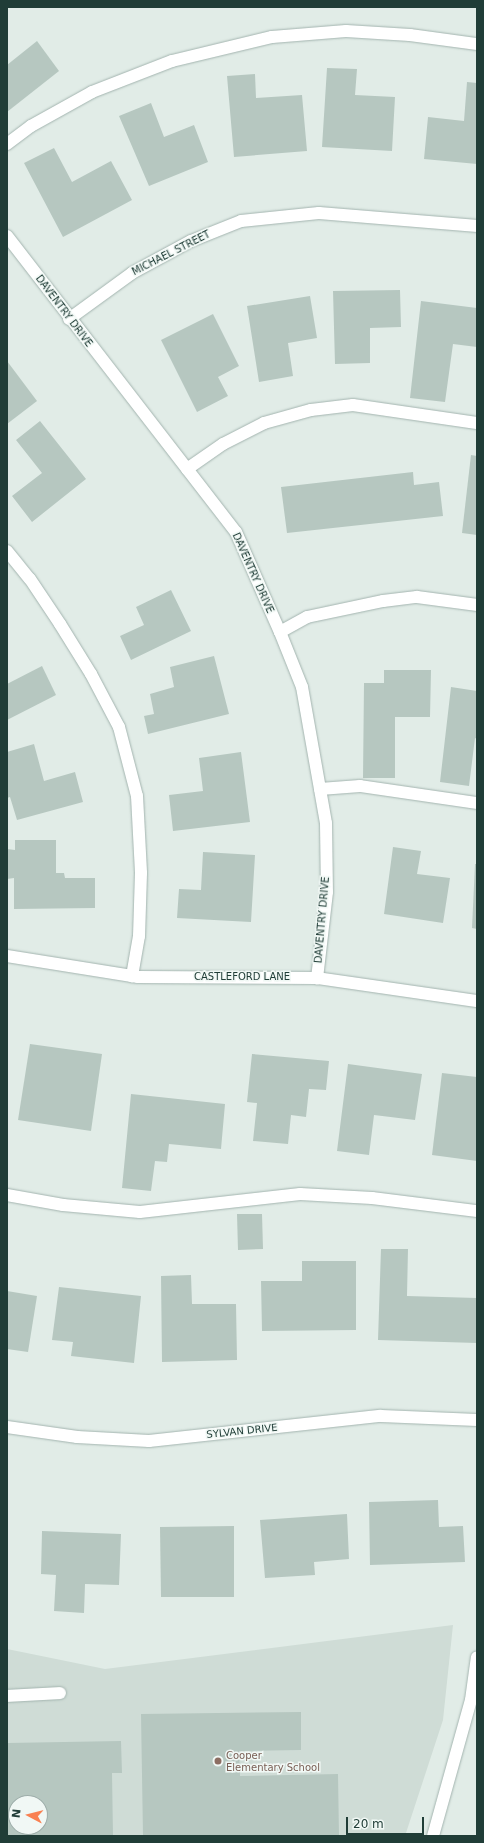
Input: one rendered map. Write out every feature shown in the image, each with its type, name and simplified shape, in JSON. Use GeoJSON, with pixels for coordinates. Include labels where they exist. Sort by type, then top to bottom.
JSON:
{"type":"FeatureCollection","features":[{"type":"Feature","properties":{"kind":"street"},"geometry":{"type":"LineString","coordinates":[[7,144],[31,126],[92,92],[172,61],[272,36],[346,31],[410,35],[477,44]]}},
{"type":"Feature","properties":{"kind":"street","name":"MICHAEL STREET"},"geometry":{"type":"LineString","coordinates":[[68,319],[132,273],[191,241],[241,221],[319,213],[477,226]]}},
{"type":"Feature","properties":{"kind":"street","name":"DAVENTRY DRIVE"},"geometry":{"type":"LineString","coordinates":[[7,236],[68,319],[236,532],[280,632],[302,687],[326,823],[327,892],[316,978]]}},
{"type":"Feature","properties":{"kind":"street"},"geometry":{"type":"LineString","coordinates":[[187,470],[223,444],[264,423],[311,410],[353,405],[477,423]]}},
{"type":"Feature","properties":{"kind":"street"},"geometry":{"type":"LineString","coordinates":[[7,551],[30,579],[60,624],[91,674],[119,728],[137,796],[140,858],[139,936],[132,976]]}},
{"type":"Feature","properties":{"kind":"street"},"geometry":{"type":"LineString","coordinates":[[280,632],[307,617],[383,600],[417,597],[477,605]]}},
{"type":"Feature","properties":{"kind":"street"},"geometry":{"type":"LineString","coordinates":[[320,788],[360,786],[477,803]]}},
{"type":"Feature","properties":{"kind":"street","name":"CASTLEFORD LANE"},"geometry":{"type":"LineString","coordinates":[[7,956],[132,976],[316,978],[477,1001]]}},
{"type":"Feature","properties":{"kind":"street"},"geometry":{"type":"LineString","coordinates":[[7,1196],[63,1205],[140,1212],[300,1194],[372,1198],[477,1211]]}},
{"type":"Feature","properties":{"kind":"street","name":"SYLVAN DRIVE"},"geometry":{"type":"LineString","coordinates":[[7,1427],[77,1437],[149,1441],[380,1416],[477,1420]]}},
{"type":"Feature","properties":{"kind":"street"},"geometry":{"type":"LineString","coordinates":[[433,1836],[471,1700],[477,1657]]}},
{"type":"Feature","properties":{"kind":"street"},"geometry":{"type":"LineString","coordinates":[[7,1696],[60,1693]]}},
{"type":"Feature","properties":{"kind":"shaded area","name":"Cooper Elementary School"},"geometry":{"type":"Polygon","coordinates":[[[453,1625],[443,1720],[405,1836],[7,1836],[7,1649],[105,1669],[453,1625]]]}},
{"type":"Feature","properties":{"kind":"building"},"geometry":{"type":"Polygon","coordinates":[[[37,41],[59,71],[7,112],[7,65],[37,41]]]}},
{"type":"Feature","properties":{"kind":"building"},"geometry":{"type":"Polygon","coordinates":[[[327,68],[357,69],[355,95],[395,97],[392,151],[322,147],[327,68]]]}},
{"type":"Feature","properties":{"kind":"building"},"geometry":{"type":"Polygon","coordinates":[[[255,74],[256,98],[302,95],[307,151],[234,157],[227,76],[255,74]]]}},
{"type":"Feature","properties":{"kind":"building"},"geometry":{"type":"Polygon","coordinates":[[[467,82],[477,83],[477,164],[424,159],[428,117],[464,121],[467,82]]]}},
{"type":"Feature","properties":{"kind":"building"},"geometry":{"type":"Polygon","coordinates":[[[151,103],[164,137],[194,125],[208,162],[149,186],[119,116],[151,103]]]}},
{"type":"Feature","properties":{"kind":"building"},"geometry":{"type":"Polygon","coordinates":[[[54,148],[72,182],[111,161],[132,200],[63,237],[24,163],[54,148]]]}},
{"type":"Feature","properties":{"kind":"building"},"geometry":{"type":"Polygon","coordinates":[[[400,290],[401,327],[370,328],[370,363],[335,364],[333,291],[400,290]]]}},
{"type":"Feature","properties":{"kind":"building"},"geometry":{"type":"Polygon","coordinates":[[[310,296],[317,338],[288,343],[293,376],[259,382],[247,306],[310,296]]]}},
{"type":"Feature","properties":{"kind":"building"},"geometry":{"type":"Polygon","coordinates":[[[421,301],[477,308],[477,347],[453,344],[445,402],[410,398],[421,301]]]}},
{"type":"Feature","properties":{"kind":"building"},"geometry":{"type":"Polygon","coordinates":[[[213,314],[239,366],[218,377],[228,396],[197,412],[161,340],[213,314]]]}},
{"type":"Feature","properties":{"kind":"building"},"geometry":{"type":"Polygon","coordinates":[[[7,361],[37,401],[7,424],[7,361]]]}},
{"type":"Feature","properties":{"kind":"building"},"geometry":{"type":"Polygon","coordinates":[[[40,421],[86,479],[32,522],[12,496],[42,473],[16,440],[40,421]]]}},
{"type":"Feature","properties":{"kind":"building"},"geometry":{"type":"Polygon","coordinates":[[[471,455],[477,456],[477,535],[462,533],[471,455]]]}},
{"type":"Feature","properties":{"kind":"building"},"geometry":{"type":"Polygon","coordinates":[[[413,472],[414,485],[439,482],[443,516],[287,533],[281,487],[413,472]]]}},
{"type":"Feature","properties":{"kind":"building"},"geometry":{"type":"Polygon","coordinates":[[[171,590],[191,631],[131,660],[120,636],[144,625],[136,607],[171,590]]]}},
{"type":"Feature","properties":{"kind":"building"},"geometry":{"type":"Polygon","coordinates":[[[214,656],[229,714],[148,734],[144,716],[154,714],[150,694],[174,687],[170,667],[214,656]]]}},
{"type":"Feature","properties":{"kind":"building"},"geometry":{"type":"Polygon","coordinates":[[[42,666],[56,695],[7,720],[7,684],[42,666]]]}},
{"type":"Feature","properties":{"kind":"building"},"geometry":{"type":"Polygon","coordinates":[[[384,670],[431,670],[430,717],[395,717],[395,778],[363,778],[364,683],[384,683],[384,670]]]}},
{"type":"Feature","properties":{"kind":"building"},"geometry":{"type":"Polygon","coordinates":[[[451,687],[477,691],[477,739],[475,738],[469,786],[440,782],[451,687]]]}},
{"type":"Feature","properties":{"kind":"building"},"geometry":{"type":"Polygon","coordinates":[[[34,744],[44,781],[75,772],[83,802],[17,820],[10,797],[7,798],[7,752],[34,744]]]}},
{"type":"Feature","properties":{"kind":"building"},"geometry":{"type":"Polygon","coordinates":[[[241,752],[250,822],[173,831],[169,795],[203,791],[199,758],[241,752]]]}},
{"type":"Feature","properties":{"kind":"building"},"geometry":{"type":"Polygon","coordinates":[[[15,840],[56,840],[56,873],[64,873],[65,878],[95,878],[95,908],[14,909],[14,878],[7,879],[7,849],[15,850],[15,840]]]}},
{"type":"Feature","properties":{"kind":"building"},"geometry":{"type":"Polygon","coordinates":[[[393,847],[421,851],[417,874],[450,878],[443,923],[384,914],[393,847]]]}},
{"type":"Feature","properties":{"kind":"building"},"geometry":{"type":"Polygon","coordinates":[[[203,852],[255,855],[251,922],[177,918],[179,889],[201,890],[203,852]]]}},
{"type":"Feature","properties":{"kind":"building"},"geometry":{"type":"Polygon","coordinates":[[[475,864],[477,864],[477,929],[472,928],[475,864]]]}},
{"type":"Feature","properties":{"kind":"building"},"geometry":{"type":"Polygon","coordinates":[[[30,1044],[102,1054],[91,1131],[18,1120],[30,1044]]]}},
{"type":"Feature","properties":{"kind":"building"},"geometry":{"type":"Polygon","coordinates":[[[252,1054],[329,1061],[326,1090],[309,1089],[306,1117],[291,1115],[288,1144],[253,1141],[257,1103],[247,1102],[252,1054]]]}},
{"type":"Feature","properties":{"kind":"building"},"geometry":{"type":"Polygon","coordinates":[[[348,1064],[422,1074],[415,1120],[374,1115],[369,1155],[337,1151],[348,1064]]]}},
{"type":"Feature","properties":{"kind":"building"},"geometry":{"type":"Polygon","coordinates":[[[442,1073],[477,1077],[477,1161],[432,1155],[442,1073]]]}},
{"type":"Feature","properties":{"kind":"building"},"geometry":{"type":"Polygon","coordinates":[[[131,1094],[225,1104],[221,1149],[169,1144],[167,1162],[155,1161],[151,1191],[122,1188],[131,1094]]]}},
{"type":"Feature","properties":{"kind":"building"},"geometry":{"type":"Polygon","coordinates":[[[237,1214],[262,1214],[263,1249],[238,1250],[237,1214]]]}},
{"type":"Feature","properties":{"kind":"building"},"geometry":{"type":"Polygon","coordinates":[[[381,1249],[408,1249],[407,1296],[477,1298],[477,1343],[378,1340],[381,1249]]]}},
{"type":"Feature","properties":{"kind":"building"},"geometry":{"type":"Polygon","coordinates":[[[302,1261],[356,1261],[356,1330],[262,1331],[261,1281],[302,1281],[302,1261]]]}},
{"type":"Feature","properties":{"kind":"building"},"geometry":{"type":"Polygon","coordinates":[[[191,1275],[192,1304],[236,1304],[237,1360],[162,1362],[161,1276],[191,1275]]]}},
{"type":"Feature","properties":{"kind":"building"},"geometry":{"type":"Polygon","coordinates":[[[59,1287],[141,1296],[134,1363],[71,1356],[73,1342],[52,1340],[59,1287]]]}},
{"type":"Feature","properties":{"kind":"building"},"geometry":{"type":"Polygon","coordinates":[[[7,1291],[37,1296],[28,1352],[7,1349],[7,1291]]]}},
{"type":"Feature","properties":{"kind":"building"},"geometry":{"type":"Polygon","coordinates":[[[438,1500],[439,1527],[463,1526],[465,1562],[370,1565],[369,1502],[438,1500]]]}},
{"type":"Feature","properties":{"kind":"building"},"geometry":{"type":"Polygon","coordinates":[[[347,1514],[349,1559],[314,1562],[315,1575],[265,1578],[260,1520],[347,1514]]]}},
{"type":"Feature","properties":{"kind":"building"},"geometry":{"type":"Polygon","coordinates":[[[234,1526],[234,1597],[161,1597],[160,1527],[234,1526]]]}},
{"type":"Feature","properties":{"kind":"building"},"geometry":{"type":"Polygon","coordinates":[[[42,1531],[121,1534],[119,1585],[85,1584],[84,1613],[54,1611],[56,1575],[41,1574],[42,1531]]]}},
{"type":"Feature","properties":{"kind":"building"},"geometry":{"type":"Polygon","coordinates":[[[301,1712],[301,1750],[239,1751],[240,1776],[338,1774],[339,1836],[143,1836],[141,1714],[301,1712]]]}},
{"type":"Feature","properties":{"kind":"building"},"geometry":{"type":"Polygon","coordinates":[[[121,1741],[122,1773],[112,1773],[113,1836],[7,1836],[7,1743],[121,1741]]]}},
{"type":"Feature","properties":{"kind":"place","name":"Cooper Elementary School"},"geometry":{"type":"Point","coordinates":[218,1761]}}]}
